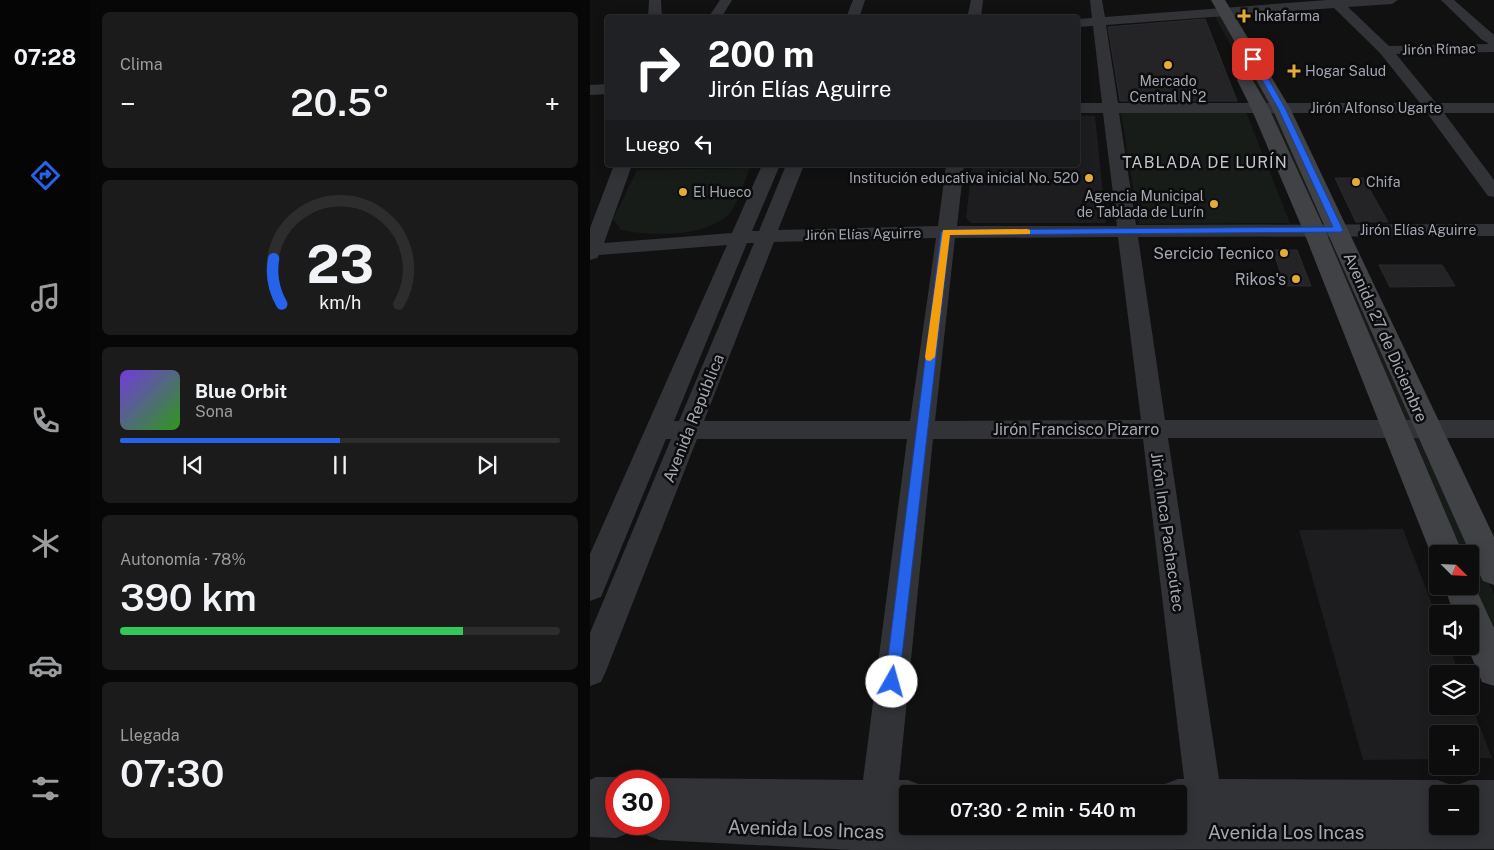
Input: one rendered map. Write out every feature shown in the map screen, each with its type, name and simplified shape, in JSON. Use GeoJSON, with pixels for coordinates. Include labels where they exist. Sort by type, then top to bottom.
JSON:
{"type":"FeatureCollection","features":[{"type":"Feature","properties":{"kind":"street"},"geometry":{"type":"LineString","coordinates":[[655,0],[655,15]]}},
{"type":"Feature","properties":{"kind":"street"},"geometry":{"type":"LineString","coordinates":[[716,15],[726,0]]}},
{"type":"Feature","properties":{"kind":"street"},"geometry":{"type":"LineString","coordinates":[[853,15],[859,0]]}},
{"type":"Feature","properties":{"kind":"street"},"geometry":{"type":"LineString","coordinates":[[974,15],[977,0]]}},
{"type":"Feature","properties":{"kind":"street"},"geometry":{"type":"LineString","coordinates":[[1091,15],[1213,6],[1392,0]]}},
{"type":"Feature","properties":{"kind":"street"},"geometry":{"type":"LineString","coordinates":[[1448,0],[1486,36],[1494,41]]}},
{"type":"Feature","properties":{"kind":"street"},"geometry":{"type":"LineString","coordinates":[[1335,2],[1385,50],[1432,108],[1494,192]]}},
{"type":"Feature","properties":{"kind":"street","name":"Avenida 27 de Diciembre"},"geometry":{"type":"LineString","coordinates":[[1213,6],[1338,230],[1494,571]]}},
{"type":"Feature","properties":{"kind":"street","name":"Jirón Inca Pachacútec"},"geometry":{"type":"LineString","coordinates":[[1091,15],[1112,108],[1154,429],[1191,797]]}},
{"type":"Feature","properties":{"kind":"street","name":"Jirón Rímac"},"geometry":{"type":"LineString","coordinates":[[1385,50],[1494,48]]}},
{"type":"Feature","properties":{"kind":"street"},"geometry":{"type":"LineString","coordinates":[[590,90],[605,89]]}},
{"type":"Feature","properties":{"kind":"street","name":"Jirón Alfonso Ugarte"},"geometry":{"type":"LineString","coordinates":[[1080,108],[1494,108]]}},
{"type":"Feature","properties":{"kind":"street","name":"Avenida 27 de Diciembre"},"geometry":{"type":"LineString","coordinates":[[1271,108],[1314,230],[1443,545]]}},
{"type":"Feature","properties":{"kind":"street"},"geometry":{"type":"LineString","coordinates":[[591,251],[622,167]]}},
{"type":"Feature","properties":{"kind":"street","name":"Avenida República"},"geometry":{"type":"LineString","coordinates":[[590,588],[770,167]]}},
{"type":"Feature","properties":{"kind":"street","name":"Avenida República"},"geometry":{"type":"LineString","coordinates":[[590,671],[768,236],[794,167]]}},
{"type":"Feature","properties":{"kind":"street"},"geometry":{"type":"LineString","coordinates":[[893,798],[921,430],[954,167]]}},
{"type":"Feature","properties":{"kind":"street","name":"Jirón Elías Aguirre"},"geometry":{"type":"LineString","coordinates":[[591,251],[768,236],[946,232],[1494,230]]}},
{"type":"Feature","properties":{"kind":"street","name":"Jirón Francisco Pizarro"},"geometry":{"type":"LineString","coordinates":[[658,430],[1494,429]]}},
{"type":"Feature","properties":{"kind":"street"},"geometry":{"type":"LineString","coordinates":[[1464,595],[1494,670]]}},
{"type":"Feature","properties":{"kind":"street"},"geometry":{"type":"LineString","coordinates":[[590,798],[596,795],[605,795]]}},
{"type":"Feature","properties":{"kind":"street","name":"Avenida Los Incas"},"geometry":{"type":"LineString","coordinates":[[670,796],[893,798]]}},
{"type":"Feature","properties":{"kind":"street","name":"Avenida Los Incas"},"geometry":{"type":"LineString","coordinates":[[1191,797],[1429,798]]}},
{"type":"Feature","properties":{"kind":"street"},"geometry":{"type":"LineString","coordinates":[[1479,798],[1494,798]]}},
{"type":"Feature","properties":{"kind":"street"},"geometry":{"type":"LineString","coordinates":[[590,819],[605,820]]}},
{"type":"Feature","properties":{"kind":"street","name":"Avenida Los Incas"},"geometry":{"type":"LineString","coordinates":[[670,823],[860,832],[1494,831]]}},
{"type":"Feature","properties":{"kind":"shaded area"},"geometry":{"type":"Polygon","coordinates":[[[1213,13],[1222,13],[1276,105],[1263,105],[1213,13]]]}},
{"type":"Feature","properties":{"kind":"shaded area"},"geometry":{"type":"Polygon","coordinates":[[[1266,110],[1277,110],[1331,227],[1319,226],[1266,110]]]}},
{"type":"Feature","properties":{"kind":"shaded area"},"geometry":{"type":"Polygon","coordinates":[[[1246,112],[1290,223],[1139,224],[1121,113],[1246,112]]]}},
{"type":"Feature","properties":{"kind":"shaded area"},"geometry":{"type":"Polygon","coordinates":[[[1080,115],[1095,116],[1106,223],[971,223],[966,218],[972,167],[1080,167],[1080,115]]]}},
{"type":"Feature","properties":{"kind":"shaded area","name":"El Hueco"},"geometry":{"type":"Polygon","coordinates":[[[750,168],[732,210],[718,222],[706,227],[677,233],[634,232],[621,230],[613,219],[637,170],[750,168]]]}},
{"type":"Feature","properties":{"kind":"shaded area"},"geometry":{"type":"Polygon","coordinates":[[[1321,233],[1334,233],[1419,425],[1402,425],[1321,233]]]}},
{"type":"Feature","properties":{"kind":"shaded area"},"geometry":{"type":"Polygon","coordinates":[[[1405,433],[1423,433],[1472,545],[1452,545],[1405,433]]]}},
{"type":"Feature","properties":{"kind":"shaded area"},"geometry":{"type":"Polygon","coordinates":[[[1403,529],[1432,605],[1429,605],[1429,655],[1452,655],[1456,665],[1429,665],[1429,715],[1475,715],[1492,758],[1479,758],[1479,725],[1429,725],[1429,759],[1363,760],[1299,530],[1403,529]]]}},
{"type":"Feature","properties":{"kind":"shaded area"},"geometry":{"type":"Polygon","coordinates":[[[1479,561],[1494,595],[1494,646],[1474,595],[1479,595],[1479,561]]]}},
{"type":"Feature","properties":{"kind":"building","name":"Mercado Central N°2"},"geometry":{"type":"Polygon","coordinates":[[[1205,19],[1237,101],[1120,101],[1108,27],[1205,19]]]}},
{"type":"Feature","properties":{"kind":"building"},"geometry":{"type":"Polygon","coordinates":[[[1335,178],[1363,178],[1388,222],[1356,222],[1335,178]]]}},
{"type":"Feature","properties":{"kind":"building"},"geometry":{"type":"Polygon","coordinates":[[[1273,250],[1297,250],[1311,286],[1285,286],[1273,250]]]}},
{"type":"Feature","properties":{"kind":"building"},"geometry":{"type":"Polygon","coordinates":[[[1379,265],[1442,265],[1455,286],[1390,287],[1379,265]]]}},
{"type":"Feature","properties":{"kind":"slow traffic"},"geometry":{"type":"LineString","coordinates":[[930,357],[946,232],[1027,232]]}},
{"type":"Feature","properties":{"kind":"place","name":"Inkafarma"},"geometry":{"type":"Point","coordinates":[1244,16]}},
{"type":"Feature","properties":{"kind":"place","name":"Mercado Central N°2"},"geometry":{"type":"Point","coordinates":[1168,65]}},
{"type":"Feature","properties":{"kind":"place","name":"Hogar Salud"},"geometry":{"type":"Point","coordinates":[1294,71]}},
{"type":"Feature","properties":{"kind":"place","name":"Institución educativa inicial No. 520"},"geometry":{"type":"Point","coordinates":[1089,178]}},
{"type":"Feature","properties":{"kind":"place","name":"Chifa"},"geometry":{"type":"Point","coordinates":[1356,182]}},
{"type":"Feature","properties":{"kind":"place","name":"El Hueco"},"geometry":{"type":"Point","coordinates":[683,192]}},
{"type":"Feature","properties":{"kind":"place","name":"Agencia Municipal de Tablada de Lurín"},"geometry":{"type":"Point","coordinates":[1214,204]}},
{"type":"Feature","properties":{"kind":"place","name":"Sercicio Tecnico"},"geometry":{"type":"Point","coordinates":[1284,253]}},
{"type":"Feature","properties":{"kind":"place","name":"Rikos's"},"geometry":{"type":"Point","coordinates":[1296,279]}},
{"type":"Feature","properties":{"kind":"district","name":"TABLADA DE LURÍN"},"geometry":{"type":"Point","coordinates":[1205,162]}},
{"type":"Feature","properties":{"kind":"route"},"geometry":{"type":"LineString","coordinates":[[892,682],[946,232],[1338,230],[1282,108],[1253,59]]}}]}
